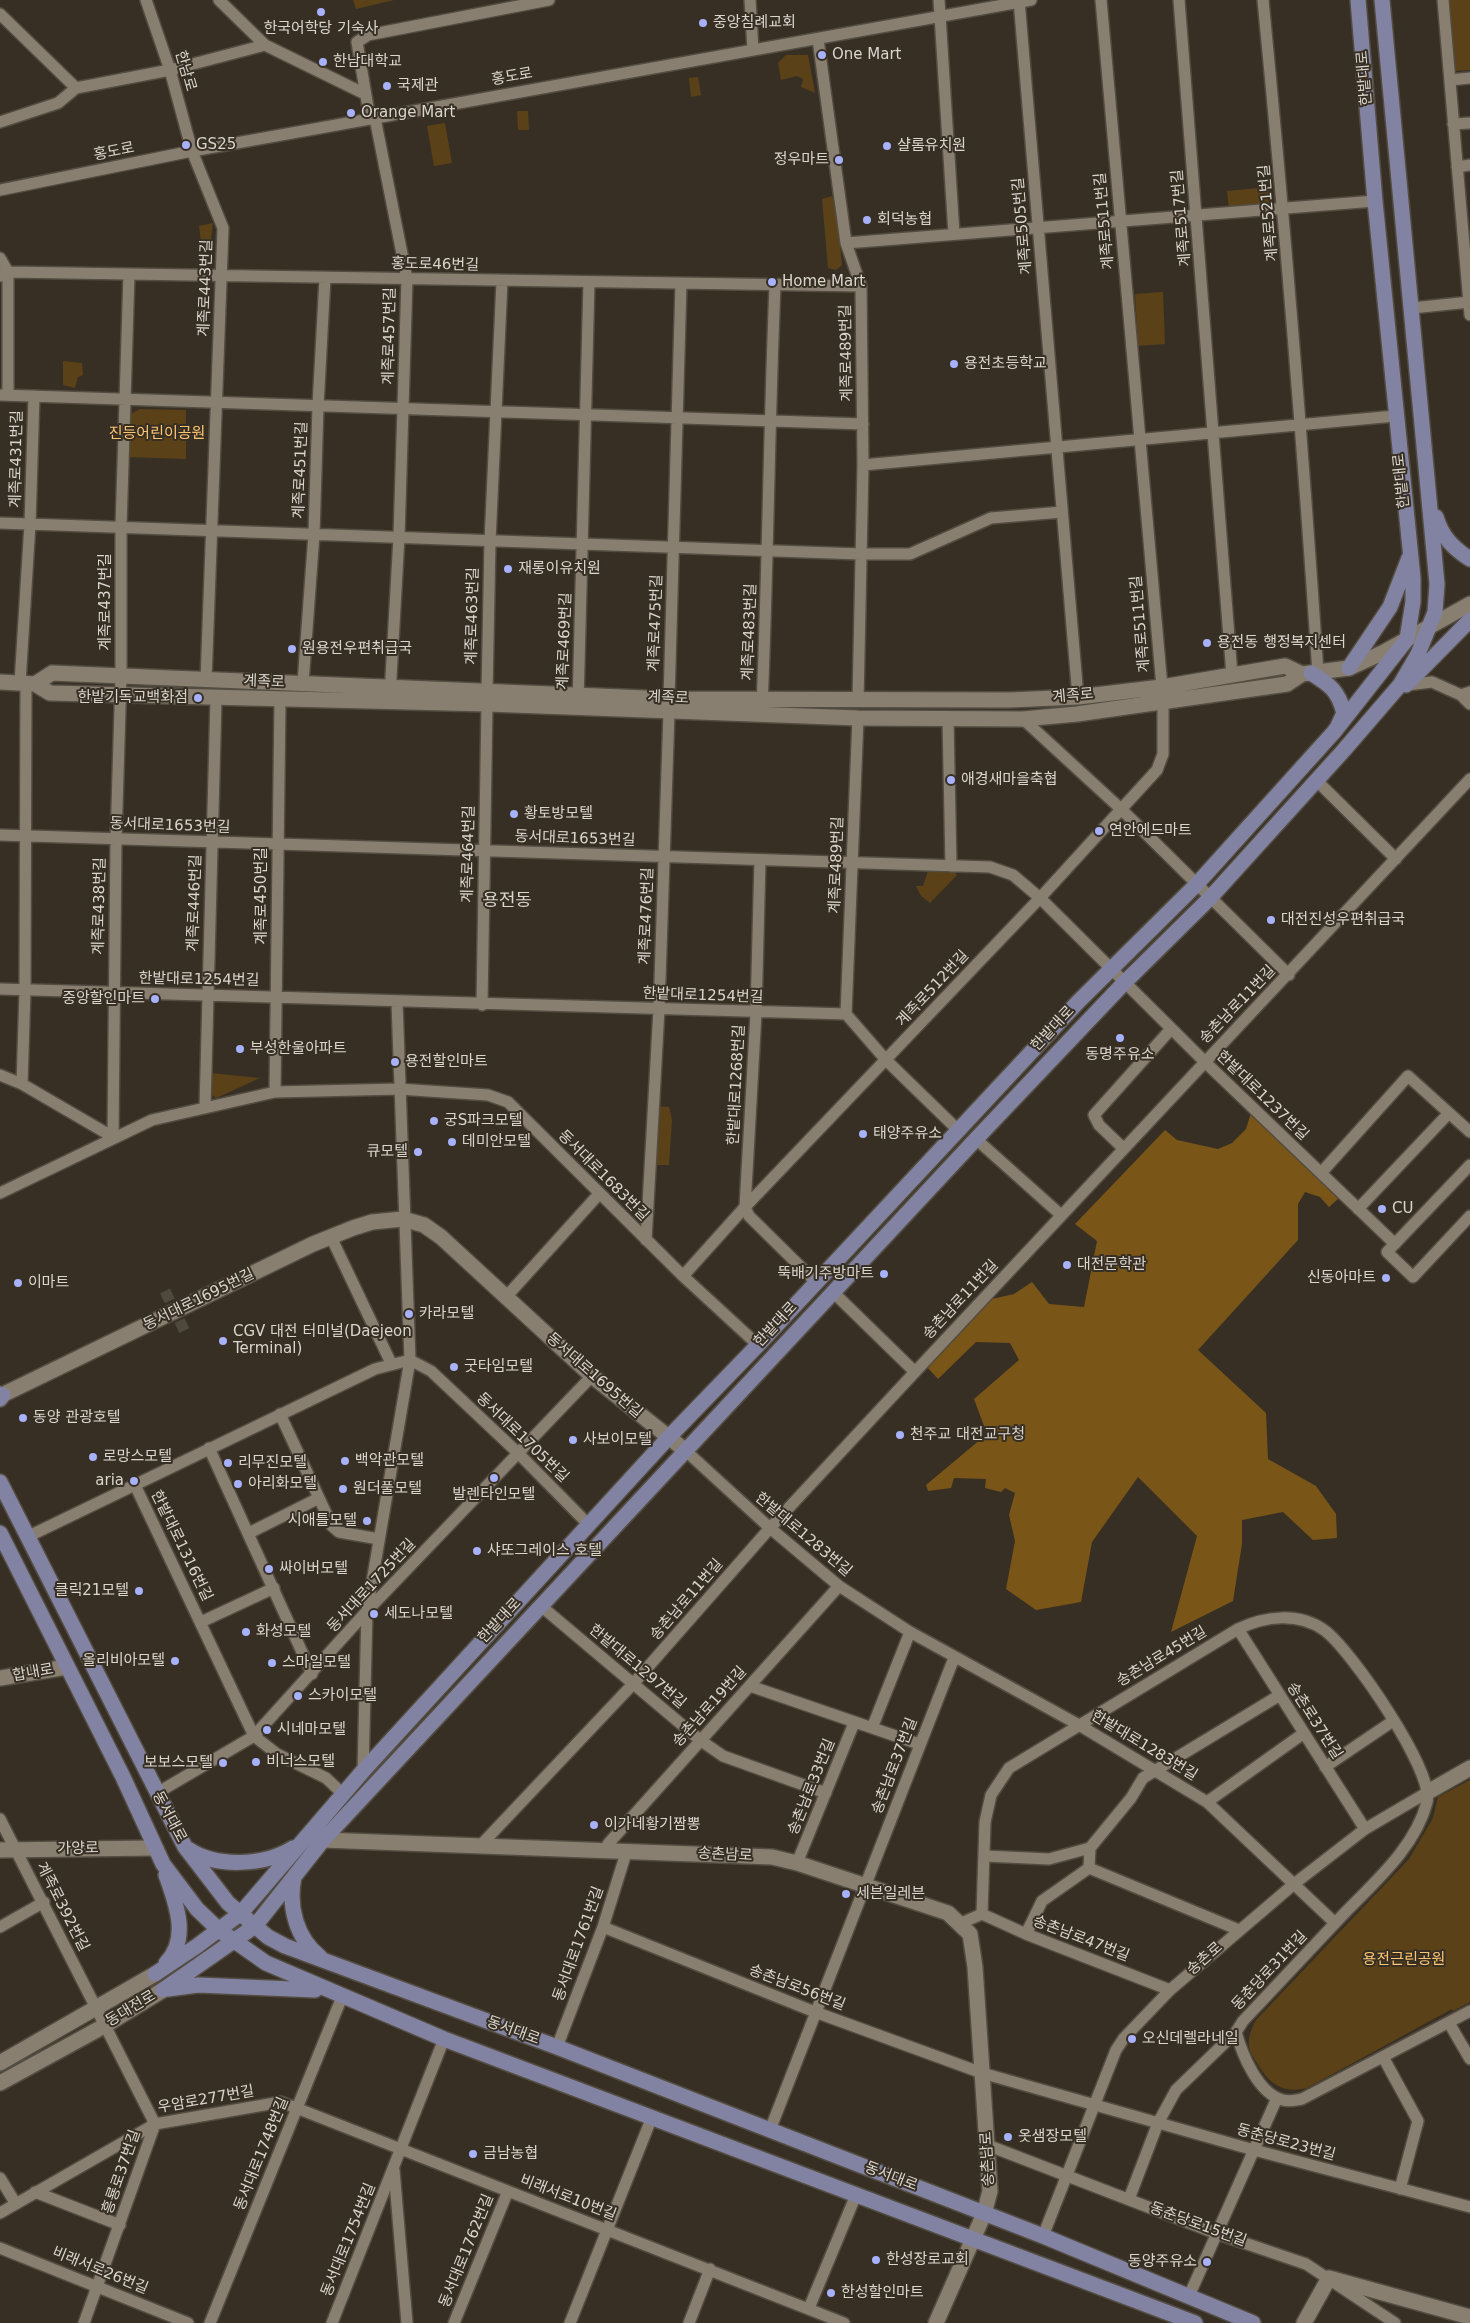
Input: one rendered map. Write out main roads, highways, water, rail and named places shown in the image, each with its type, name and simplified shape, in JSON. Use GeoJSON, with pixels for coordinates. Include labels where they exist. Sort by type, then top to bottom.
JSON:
{"type":"FeatureCollection","features":[{"type":"Feature","properties":{"kind":"main road","name":"한밭대로"},"geometry":{"type":"LineString","coordinates":[[241,1913],[300,1842],[363,1771],[668,1438],[758,1345],[1110,968],[1196,885],[1334,732],[1408,639],[1413,589],[1395,416],[1358,0]]}},
{"type":"Feature","properties":{"kind":"main road","name":"한밭대로"},"geometry":{"type":"LineString","coordinates":[[255,1926],[323,1840],[976,1139],[1124,983],[1210,898],[1317,781],[1400,685],[1418,654],[1430,625],[1437,591],[1428,471],[1382,0]]}},
{"type":"Feature","properties":{"kind":"main road"},"geometry":{"type":"LineString","coordinates":[[1428,471],[1433,508],[1439,529],[1451,546],[1470,559]]}},
{"type":"Feature","properties":{"kind":"main road"},"geometry":{"type":"LineString","coordinates":[[1349,668],[1390,607],[1410,554]]}},
{"type":"Feature","properties":{"kind":"main road","name":"계족로"},"geometry":{"type":"LineString","coordinates":[[762,707],[858,718],[1023,719],[1163,703],[1287,684],[1310,673],[1349,668],[1408,639],[1470,604]]}},
{"type":"Feature","properties":{"kind":"main road"},"geometry":{"type":"LineString","coordinates":[[1374,714],[1387,706],[1470,620]]}},
{"type":"Feature","properties":{"kind":"main road","name":"계족로"},"geometry":{"type":"LineString","coordinates":[[0,682],[27,684],[50,693],[216,699],[280,700],[390,695],[762,707],[858,701],[1010,700],[1078,697],[1162,687],[1285,666],[1310,673]]}},
{"type":"Feature","properties":{"kind":"main road","name":"계족로"},"geometry":{"type":"LineString","coordinates":[[27,684],[52,673],[303,683],[390,695]]}},
{"type":"Feature","properties":{"kind":"main road"},"geometry":{"type":"LineString","coordinates":[[1310,673],[1330,686],[1340,697],[1344,712],[1334,732]]}},
{"type":"Feature","properties":{"kind":"main road","name":"동서대로1695번길"},"geometry":{"type":"LineString","coordinates":[[1,1396],[331,1237],[372,1222],[403,1219],[424,1225],[441,1237],[592,1376],[686,1451]]}},
{"type":"Feature","properties":{"kind":"main road","name":"동서대로"},"geometry":{"type":"LineString","coordinates":[[0,1482],[185,1847],[222,1896],[255,1926],[275,1941],[329,1964],[557,2047],[1043,2236],[1253,2323]]}},
{"type":"Feature","properties":{"kind":"main road","name":"동서대로"},"geometry":{"type":"LineString","coordinates":[[0,1533],[123,1777],[163,1864],[197,1909],[219,1930],[266,1963],[444,2039],[856,2195],[1178,2320],[1195,2323]]}},
{"type":"Feature","properties":{"kind":"main road","name":"합내로"},"geometry":{"type":"LineString","coordinates":[[0,1678],[67,1667]]}},
{"type":"Feature","properties":{"kind":"main road","name":"송촌로"},"geometry":{"type":"LineString","coordinates":[[1428,1792],[1470,1768]]}},
{"type":"Feature","properties":{"kind":"main road","name":"송촌남로"},"geometry":{"type":"LineString","coordinates":[[323,1840],[479,1847],[606,1849],[772,1857],[797,1863],[948,1913],[970,1934],[975,1967],[990,2191],[984,2214],[936,2323]]}},
{"type":"Feature","properties":{"kind":"main road"},"geometry":{"type":"LineString","coordinates":[[185,1847],[207,1858],[236,1862],[274,1856],[300,1842]]}},
{"type":"Feature","properties":{"kind":"main road","name":"가양로"},"geometry":{"type":"LineString","coordinates":[[0,1850],[155,1848]]}},
{"type":"Feature","properties":{"kind":"main road"},"geometry":{"type":"LineString","coordinates":[[155,1974],[173,1955],[179,1940],[177,1911],[163,1864]]}},
{"type":"Feature","properties":{"kind":"main road"},"geometry":{"type":"LineString","coordinates":[[294,1877],[292,1904],[297,1927],[311,1949],[329,1964]]}},
{"type":"Feature","properties":{"kind":"main road","name":"동대전로"},"geometry":{"type":"LineString","coordinates":[[0,2063],[96,2010],[155,1974],[241,1913]]}},
{"type":"Feature","properties":{"kind":"main road","name":"동대전로"},"geometry":{"type":"LineString","coordinates":[[0,2083],[104,2026],[163,1990],[255,1926]]}},
{"type":"Feature","properties":{"kind":"main road"},"geometry":{"type":"LineString","coordinates":[[163,1990],[193,1985],[233,1985],[299,1988],[337,1994]]}},
{"type":"Feature","properties":{"kind":"main road","name":"동춘당로15번길"},"geometry":{"type":"LineString","coordinates":[[1304,2323],[1329,2278],[1470,2317]]}},
{"type":"Feature","properties":{"kind":"tunnel"},"geometry":{"type":"LineString","coordinates":[[165,1291],[185,1332]]}},
{"type":"Feature","properties":{"kind":"place","name":"한국어학당 기숙사"},"geometry":{"type":"Point","coordinates":[321,12]}},
{"type":"Feature","properties":{"kind":"place","name":"중앙침례교회"},"geometry":{"type":"Point","coordinates":[703,23]}},
{"type":"Feature","properties":{"kind":"place","name":"One Mart"},"geometry":{"type":"Point","coordinates":[822,55]}},
{"type":"Feature","properties":{"kind":"place","name":"한남대학교"},"geometry":{"type":"Point","coordinates":[323,62]}},
{"type":"Feature","properties":{"kind":"place","name":"국제관"},"geometry":{"type":"Point","coordinates":[387,86]}},
{"type":"Feature","properties":{"kind":"place","name":"Orange Mart"},"geometry":{"type":"Point","coordinates":[351,113]}},
{"type":"Feature","properties":{"kind":"place","name":"GS25"},"geometry":{"type":"Point","coordinates":[186,145]}},
{"type":"Feature","properties":{"kind":"place","name":"샬롬유치원"},"geometry":{"type":"Point","coordinates":[887,146]}},
{"type":"Feature","properties":{"kind":"place","name":"정우마트"},"geometry":{"type":"Point","coordinates":[839,160]}},
{"type":"Feature","properties":{"kind":"place","name":"회덕농협"},"geometry":{"type":"Point","coordinates":[867,220]}},
{"type":"Feature","properties":{"kind":"place","name":"Home Mart"},"geometry":{"type":"Point","coordinates":[772,282]}},
{"type":"Feature","properties":{"kind":"place","name":"용전초등학교"},"geometry":{"type":"Point","coordinates":[954,364]}},
{"type":"Feature","properties":{"kind":"place","name":"재롱이유치원"},"geometry":{"type":"Point","coordinates":[508,569]}},
{"type":"Feature","properties":{"kind":"place","name":"용전동 행정복지센터"},"geometry":{"type":"Point","coordinates":[1207,643]}},
{"type":"Feature","properties":{"kind":"place","name":"원용전우편취급국"},"geometry":{"type":"Point","coordinates":[292,649]}},
{"type":"Feature","properties":{"kind":"place","name":"한밭기독교백화점"},"geometry":{"type":"Point","coordinates":[198,698]}},
{"type":"Feature","properties":{"kind":"place","name":"애경새마을축협"},"geometry":{"type":"Point","coordinates":[951,780]}},
{"type":"Feature","properties":{"kind":"place","name":"황토방모텔"},"geometry":{"type":"Point","coordinates":[514,814]}},
{"type":"Feature","properties":{"kind":"place","name":"연안에드마트"},"geometry":{"type":"Point","coordinates":[1099,831]}},
{"type":"Feature","properties":{"kind":"place","name":"대전진성우편취급국"},"geometry":{"type":"Point","coordinates":[1271,920]}},
{"type":"Feature","properties":{"kind":"place","name":"중앙할인마트"},"geometry":{"type":"Point","coordinates":[155,999]}},
{"type":"Feature","properties":{"kind":"place","name":"동명주유소"},"geometry":{"type":"Point","coordinates":[1120,1038]}},
{"type":"Feature","properties":{"kind":"place","name":"부성한울아파트"},"geometry":{"type":"Point","coordinates":[240,1049]}},
{"type":"Feature","properties":{"kind":"place","name":"용전할인마트"},"geometry":{"type":"Point","coordinates":[395,1062]}},
{"type":"Feature","properties":{"kind":"place","name":"궁S파크모텔"},"geometry":{"type":"Point","coordinates":[434,1121]}},
{"type":"Feature","properties":{"kind":"place","name":"태양주유소"},"geometry":{"type":"Point","coordinates":[863,1134]}},
{"type":"Feature","properties":{"kind":"place","name":"데미안모텔"},"geometry":{"type":"Point","coordinates":[452,1142]}},
{"type":"Feature","properties":{"kind":"place","name":"큐모텔"},"geometry":{"type":"Point","coordinates":[418,1152]}},
{"type":"Feature","properties":{"kind":"place","name":"CU"},"geometry":{"type":"Point","coordinates":[1382,1209]}},
{"type":"Feature","properties":{"kind":"place","name":"대전문학관"},"geometry":{"type":"Point","coordinates":[1067,1265]}},
{"type":"Feature","properties":{"kind":"place","name":"뚝배기주방마트"},"geometry":{"type":"Point","coordinates":[884,1274]}},
{"type":"Feature","properties":{"kind":"place","name":"신동아마트"},"geometry":{"type":"Point","coordinates":[1386,1278]}},
{"type":"Feature","properties":{"kind":"place","name":"이마트"},"geometry":{"type":"Point","coordinates":[18,1283]}},
{"type":"Feature","properties":{"kind":"place","name":"카라모텔"},"geometry":{"type":"Point","coordinates":[409,1314]}},
{"type":"Feature","properties":{"kind":"place","name":"CGV 대전 터미널(Daejeon Terminal)"},"geometry":{"type":"Point","coordinates":[223,1341]}},
{"type":"Feature","properties":{"kind":"place","name":"굿타임모텔"},"geometry":{"type":"Point","coordinates":[454,1367]}},
{"type":"Feature","properties":{"kind":"place","name":"동양 관광호텔"},"geometry":{"type":"Point","coordinates":[23,1418]}},
{"type":"Feature","properties":{"kind":"place","name":"천주교 대전교구청"},"geometry":{"type":"Point","coordinates":[900,1435]}},
{"type":"Feature","properties":{"kind":"place","name":"사보이모텔"},"geometry":{"type":"Point","coordinates":[573,1440]}},
{"type":"Feature","properties":{"kind":"place","name":"로망스모텔"},"geometry":{"type":"Point","coordinates":[93,1457]}},
{"type":"Feature","properties":{"kind":"place","name":"백악관모텔"},"geometry":{"type":"Point","coordinates":[345,1461]}},
{"type":"Feature","properties":{"kind":"place","name":"리무진모텔"},"geometry":{"type":"Point","coordinates":[228,1463]}},
{"type":"Feature","properties":{"kind":"place","name":"발렌타인모텔"},"geometry":{"type":"Point","coordinates":[494,1478]}},
{"type":"Feature","properties":{"kind":"place","name":"aria"},"geometry":{"type":"Point","coordinates":[134,1481]}},
{"type":"Feature","properties":{"kind":"place","name":"아리화모텔"},"geometry":{"type":"Point","coordinates":[238,1484]}},
{"type":"Feature","properties":{"kind":"place","name":"원더풀모텔"},"geometry":{"type":"Point","coordinates":[343,1489]}},
{"type":"Feature","properties":{"kind":"place","name":"시애틀모텔"},"geometry":{"type":"Point","coordinates":[367,1521]}},
{"type":"Feature","properties":{"kind":"place","name":"샤또그레이스 호텔"},"geometry":{"type":"Point","coordinates":[477,1551]}},
{"type":"Feature","properties":{"kind":"place","name":"싸이버모텔"},"geometry":{"type":"Point","coordinates":[269,1569]}},
{"type":"Feature","properties":{"kind":"place","name":"클릭21모텔"},"geometry":{"type":"Point","coordinates":[139,1591]}},
{"type":"Feature","properties":{"kind":"place","name":"세도나모텔"},"geometry":{"type":"Point","coordinates":[374,1614]}},
{"type":"Feature","properties":{"kind":"place","name":"화성모텔"},"geometry":{"type":"Point","coordinates":[246,1632]}},
{"type":"Feature","properties":{"kind":"place","name":"올리비아모텔"},"geometry":{"type":"Point","coordinates":[175,1661]}},
{"type":"Feature","properties":{"kind":"place","name":"스마일모텔"},"geometry":{"type":"Point","coordinates":[272,1663]}},
{"type":"Feature","properties":{"kind":"place","name":"스카이모텔"},"geometry":{"type":"Point","coordinates":[298,1696]}},
{"type":"Feature","properties":{"kind":"place","name":"시네마모텔"},"geometry":{"type":"Point","coordinates":[267,1730]}},
{"type":"Feature","properties":{"kind":"place","name":"비너스모텔"},"geometry":{"type":"Point","coordinates":[256,1762]}},
{"type":"Feature","properties":{"kind":"place","name":"보보스모텔"},"geometry":{"type":"Point","coordinates":[223,1763]}},
{"type":"Feature","properties":{"kind":"place","name":"이가네황기짬뽕"},"geometry":{"type":"Point","coordinates":[594,1825]}},
{"type":"Feature","properties":{"kind":"place","name":"세븐일레븐"},"geometry":{"type":"Point","coordinates":[846,1894]}},
{"type":"Feature","properties":{"kind":"place","name":"오신데렐라네일"},"geometry":{"type":"Point","coordinates":[1132,2039]}},
{"type":"Feature","properties":{"kind":"place","name":"옷샘장모텔"},"geometry":{"type":"Point","coordinates":[1008,2137]}},
{"type":"Feature","properties":{"kind":"place","name":"금남농협"},"geometry":{"type":"Point","coordinates":[473,2154]}},
{"type":"Feature","properties":{"kind":"place","name":"한성장로교회"},"geometry":{"type":"Point","coordinates":[876,2260]}},
{"type":"Feature","properties":{"kind":"place","name":"동양주유소"},"geometry":{"type":"Point","coordinates":[1207,2262]}},
{"type":"Feature","properties":{"kind":"place","name":"한성할인마트"},"geometry":{"type":"Point","coordinates":[831,2293]}},
{"type":"Feature","properties":{"kind":"district","name":"용전동"},"geometry":{"type":"Point","coordinates":[507,901]}},
{"type":"Feature","properties":{"kind":"park label","name":"진등어린이공원"},"geometry":{"type":"Point","coordinates":[157,434]}},
{"type":"Feature","properties":{"kind":"park label","name":"용전근린공원"},"geometry":{"type":"Point","coordinates":[1404,1960]}}]}
